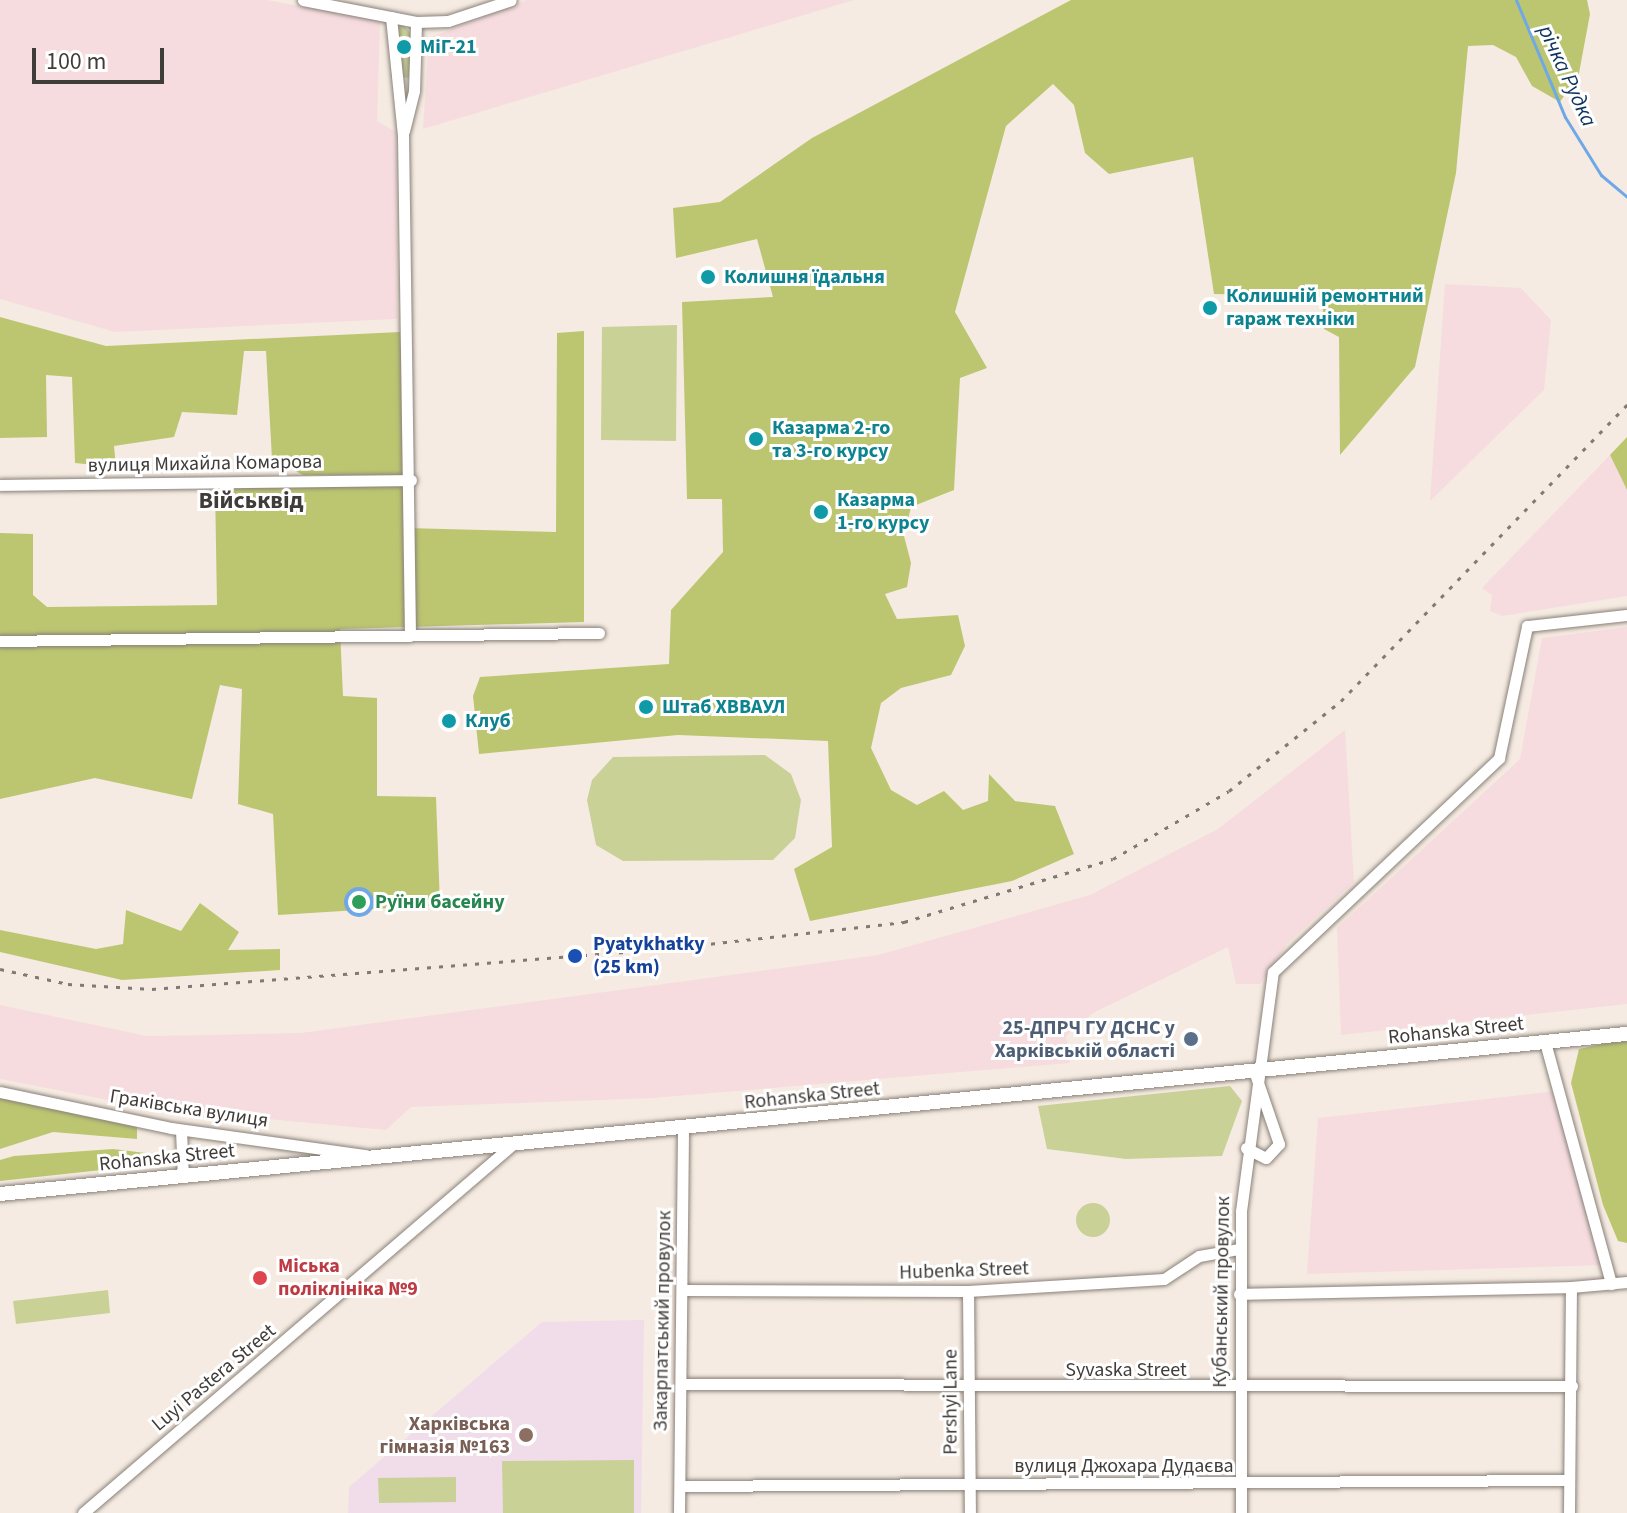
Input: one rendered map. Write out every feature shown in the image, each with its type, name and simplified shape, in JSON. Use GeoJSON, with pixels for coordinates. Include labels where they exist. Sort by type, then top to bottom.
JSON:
{"type":"FeatureCollection","features":[{"type":"Feature","properties":{"kind":"main road","name":"Rohanska Street"},"geometry":{"type":"LineString","coordinates":[[0,1194],[1255,1073],[1627,1034]]}},
{"type":"Feature","properties":{"kind":"street"},"geometry":{"type":"LineString","coordinates":[[303,0],[416,22],[448,21],[511,0]]}},
{"type":"Feature","properties":{"kind":"street"},"geometry":{"type":"LineString","coordinates":[[391,17],[403,135],[405,329],[411,480],[410,636]]}},
{"type":"Feature","properties":{"kind":"street"},"geometry":{"type":"LineString","coordinates":[[403,135],[414,91],[416,22]]}},
{"type":"Feature","properties":{"kind":"street","name":"вулиця Михайла Комарова"},"geometry":{"type":"LineString","coordinates":[[0,485],[411,480]]}},
{"type":"Feature","properties":{"kind":"street","name":"Кубанський провулок"},"geometry":{"type":"LineString","coordinates":[[1241,1513],[1239,1249],[1246,1148],[1269,981],[1279,964],[1499,758],[1527,626],[1627,615]]}},
{"type":"Feature","properties":{"kind":"street"},"geometry":{"type":"LineString","coordinates":[[0,641],[599,633]]}},
{"type":"Feature","properties":{"kind":"street"},"geometry":{"type":"LineString","coordinates":[[1545,1042],[1611,1284]]}},
{"type":"Feature","properties":{"kind":"street"},"geometry":{"type":"LineString","coordinates":[[1246,1148],[1266,1158],[1279,1144],[1255,1073]]}},
{"type":"Feature","properties":{"kind":"street","name":"Граківська вулиця"},"geometry":{"type":"LineString","coordinates":[[0,1092],[181,1130],[374,1157]]}},
{"type":"Feature","properties":{"kind":"street","name":"Закарпатський провулок"},"geometry":{"type":"LineString","coordinates":[[679,1513],[683,1129]]}},
{"type":"Feature","properties":{"kind":"street"},"geometry":{"type":"LineString","coordinates":[[181,1130],[183,1177]]}},
{"type":"Feature","properties":{"kind":"street","name":"Luyi Pastera Street"},"geometry":{"type":"LineString","coordinates":[[83,1513],[512,1145]]}},
{"type":"Feature","properties":{"kind":"street","name":"Hubenka Street"},"geometry":{"type":"LineString","coordinates":[[682,1290],[968,1291],[1164,1279],[1199,1256],[1239,1249]]}},
{"type":"Feature","properties":{"kind":"street"},"geometry":{"type":"LineString","coordinates":[[1239,1294],[1571,1287],[1627,1282]]}},
{"type":"Feature","properties":{"kind":"street"},"geometry":{"type":"LineString","coordinates":[[1569,1513],[1571,1287]]}},
{"type":"Feature","properties":{"kind":"street","name":"Pershyi Lane"},"geometry":{"type":"LineString","coordinates":[[968,1291],[970,1513]]}},
{"type":"Feature","properties":{"kind":"street","name":"Syvaska Street"},"geometry":{"type":"LineString","coordinates":[[681,1384],[1238,1389],[1572,1386]]}},
{"type":"Feature","properties":{"kind":"street","name":"вулиця Джохара Дудаєва"},"geometry":{"type":"LineString","coordinates":[[680,1486],[1569,1480]]}},
{"type":"Feature","properties":{"kind":"shaded area"},"geometry":{"type":"Polygon","coordinates":[[[0,0],[267,0],[380,21],[377,121],[396,132],[397,319],[115,332],[0,299],[0,0]]]}},
{"type":"Feature","properties":{"kind":"shaded area"},"geometry":{"type":"Polygon","coordinates":[[[527,0],[854,0],[423,129],[429,38],[527,0]]]}},
{"type":"Feature","properties":{"kind":"shaded area"},"geometry":{"type":"Polygon","coordinates":[[[1445,284],[1521,288],[1551,320],[1544,390],[1430,501],[1445,284]]]}},
{"type":"Feature","properties":{"kind":"shaded area"},"geometry":{"type":"Polygon","coordinates":[[[1610,455],[1627,490],[1627,596],[1502,616],[1490,611],[1492,595],[1482,588],[1610,455]]]}},
{"type":"Feature","properties":{"kind":"shaded area"},"geometry":{"type":"Polygon","coordinates":[[[1627,627],[1627,1004],[1341,1035],[1337,928],[1520,759],[1542,638],[1627,627]]]}},
{"type":"Feature","properties":{"kind":"shaded area"},"geometry":{"type":"Polygon","coordinates":[[[1345,730],[1354,882],[1287,944],[1260,984],[1236,984],[1228,947],[1093,1013],[1066,1036],[1070,1063],[653,1098],[411,1107],[386,1130],[149,1108],[0,1079],[0,1005],[147,1036],[301,1033],[878,955],[1090,895],[1218,829],[1345,730]]]}},
{"type":"Feature","properties":{"kind":"shaded area"},"geometry":{"type":"Polygon","coordinates":[[[1556,1091],[1605,1265],[1307,1274],[1318,1118],[1556,1091]]]}},
{"type":"Feature","properties":{"kind":"shaded area","name":"Харківська гімназія №163"},"geometry":{"type":"Polygon","coordinates":[[[644,1320],[641,1513],[348,1513],[349,1487],[542,1322],[644,1320]]]}},
{"type":"Feature","properties":{"kind":"green space"},"geometry":{"type":"Polygon","coordinates":[[[1071,0],[1587,0],[1590,14],[1579,73],[1560,102],[1532,86],[1516,57],[1493,45],[1468,46],[1456,173],[1415,367],[1340,455],[1339,337],[1324,329],[1322,297],[1214,294],[1193,157],[1109,174],[1085,153],[1074,105],[1053,84],[1006,126],[955,312],[987,368],[960,378],[954,490],[911,507],[904,536],[911,563],[907,587],[885,594],[897,619],[958,615],[965,646],[951,675],[901,688],[881,703],[871,748],[891,790],[917,805],[944,791],[963,810],[988,801],[989,774],[1015,801],[1055,806],[1074,854],[1012,881],[810,921],[794,869],[832,847],[828,741],[678,735],[479,754],[473,696],[480,677],[669,664],[671,610],[723,552],[722,499],[687,499],[682,302],[773,297],[757,239],[676,258],[673,208],[720,202],[812,138],[1071,0]]]}},
{"type":"Feature","properties":{"kind":"green space"},"geometry":{"type":"Polygon","coordinates":[[[403,24],[415,39],[414,78],[391,77],[391,36],[403,24]]]}},
{"type":"Feature","properties":{"kind":"green space"},"geometry":{"type":"Polygon","coordinates":[[[0,317],[106,346],[400,332],[407,475],[303,475],[272,459],[266,351],[244,351],[237,415],[182,412],[174,437],[114,446],[116,467],[75,463],[72,377],[46,375],[47,437],[0,438],[0,317]]]}},
{"type":"Feature","properties":{"kind":"green space"},"geometry":{"type":"Polygon","coordinates":[[[677,325],[676,441],[601,440],[602,327],[677,325]]]}},
{"type":"Feature","properties":{"kind":"green space"},"geometry":{"type":"Polygon","coordinates":[[[584,331],[584,622],[340,629],[343,696],[377,698],[377,796],[436,797],[440,905],[278,915],[273,814],[238,804],[242,689],[220,685],[192,799],[95,778],[0,799],[0,533],[33,534],[33,595],[47,607],[217,605],[215,486],[406,483],[407,528],[556,532],[557,333],[584,331]]]}},
{"type":"Feature","properties":{"kind":"green space"},"geometry":{"type":"Polygon","coordinates":[[[1627,437],[1627,490],[1610,455],[1627,437]]]}},
{"type":"Feature","properties":{"kind":"green space"},"geometry":{"type":"Polygon","coordinates":[[[765,755],[791,774],[801,800],[795,838],[773,860],[623,861],[596,845],[587,800],[592,780],[613,757],[765,755]]]}},
{"type":"Feature","properties":{"kind":"green space"},"geometry":{"type":"Polygon","coordinates":[[[200,903],[239,932],[228,950],[280,949],[280,970],[122,980],[0,952],[0,930],[96,949],[123,944],[126,910],[181,931],[200,903]]]}},
{"type":"Feature","properties":{"kind":"green space"},"geometry":{"type":"Polygon","coordinates":[[[1627,1039],[1627,1243],[1618,1241],[1603,1205],[1571,1083],[1579,1049],[1627,1039]]]}},
{"type":"Feature","properties":{"kind":"green space"},"geometry":{"type":"Polygon","coordinates":[[[1230,1086],[1242,1101],[1222,1156],[1126,1159],[1047,1149],[1038,1106],[1230,1086]]]}},
{"type":"Feature","properties":{"kind":"green space"},"geometry":{"type":"Polygon","coordinates":[[[0,1097],[137,1127],[137,1139],[53,1132],[0,1149],[0,1097]]]}},
{"type":"Feature","properties":{"kind":"green space"},"geometry":{"type":"Polygon","coordinates":[[[113,1149],[170,1156],[166,1163],[0,1181],[0,1160],[14,1156],[113,1149]]]}},
{"type":"Feature","properties":{"kind":"green space"},"geometry":{"type":"Polygon","coordinates":[[[1093,1203],[1105,1208],[1110,1220],[1105,1232],[1093,1237],[1081,1232],[1076,1220],[1081,1208],[1093,1203]]]}},
{"type":"Feature","properties":{"kind":"green space"},"geometry":{"type":"Polygon","coordinates":[[[108,1290],[110,1313],[16,1324],[13,1301],[108,1290]]]}},
{"type":"Feature","properties":{"kind":"green space"},"geometry":{"type":"Polygon","coordinates":[[[634,1460],[634,1513],[503,1513],[502,1461],[634,1460]]]}},
{"type":"Feature","properties":{"kind":"green space"},"geometry":{"type":"Polygon","coordinates":[[[456,1477],[456,1502],[379,1503],[378,1478],[456,1477]]]}},
{"type":"Feature","properties":{"kind":"water","name":"Руїни басейну"},"geometry":{"type":"Polygon","coordinates":[[[359,887],[370,891],[374,902],[370,913],[359,917],[348,913],[344,902],[348,891],[359,887]]]}},
{"type":"Feature","properties":{"kind":"waterway","name":"річка Рудка"},"geometry":{"type":"LineString","coordinates":[[1516,0],[1565,117],[1601,175],[1627,197]]}},
{"type":"Feature","properties":{"kind":"railway"},"geometry":{"type":"LineString","coordinates":[[0,969],[68,984],[152,989],[663,949],[904,922],[1113,859],[1229,791],[1341,701],[1627,405]]}},
{"type":"Feature","properties":{"kind":"place","name":"МіГ-21"},"geometry":{"type":"Point","coordinates":[404,47]}},
{"type":"Feature","properties":{"kind":"place","name":"Колишня їдальня"},"geometry":{"type":"Point","coordinates":[708,277]}},
{"type":"Feature","properties":{"kind":"place","name":"Колишній ремонтний гараж техніки"},"geometry":{"type":"Point","coordinates":[1210,308]}},
{"type":"Feature","properties":{"kind":"place","name":"Казарма 2-го та 3-го курсу"},"geometry":{"type":"Point","coordinates":[756,439]}},
{"type":"Feature","properties":{"kind":"place","name":"Казарма 1-го курсу"},"geometry":{"type":"Point","coordinates":[821,512]}},
{"type":"Feature","properties":{"kind":"place","name":"Штаб ХВВАУЛ"},"geometry":{"type":"Point","coordinates":[646,707]}},
{"type":"Feature","properties":{"kind":"place","name":"Клуб"},"geometry":{"type":"Point","coordinates":[449,721]}},
{"type":"Feature","properties":{"kind":"place","name":"Руїни басейну"},"geometry":{"type":"Point","coordinates":[359,902]}},
{"type":"Feature","properties":{"kind":"place","name":"Pyatykhatky (25 km)"},"geometry":{"type":"Point","coordinates":[575,956]}},
{"type":"Feature","properties":{"kind":"place","name":"25-ДПРЧ ГУ ДСНС у Харківській області"},"geometry":{"type":"Point","coordinates":[1191,1039]}},
{"type":"Feature","properties":{"kind":"place","name":"Міська поліклініка №9"},"geometry":{"type":"Point","coordinates":[260,1278]}},
{"type":"Feature","properties":{"kind":"place","name":"Харківська гімназія №163"},"geometry":{"type":"Point","coordinates":[526,1435]}},
{"type":"Feature","properties":{"kind":"district","name":"Військвід"},"geometry":{"type":"Point","coordinates":[251,501]}}]}
